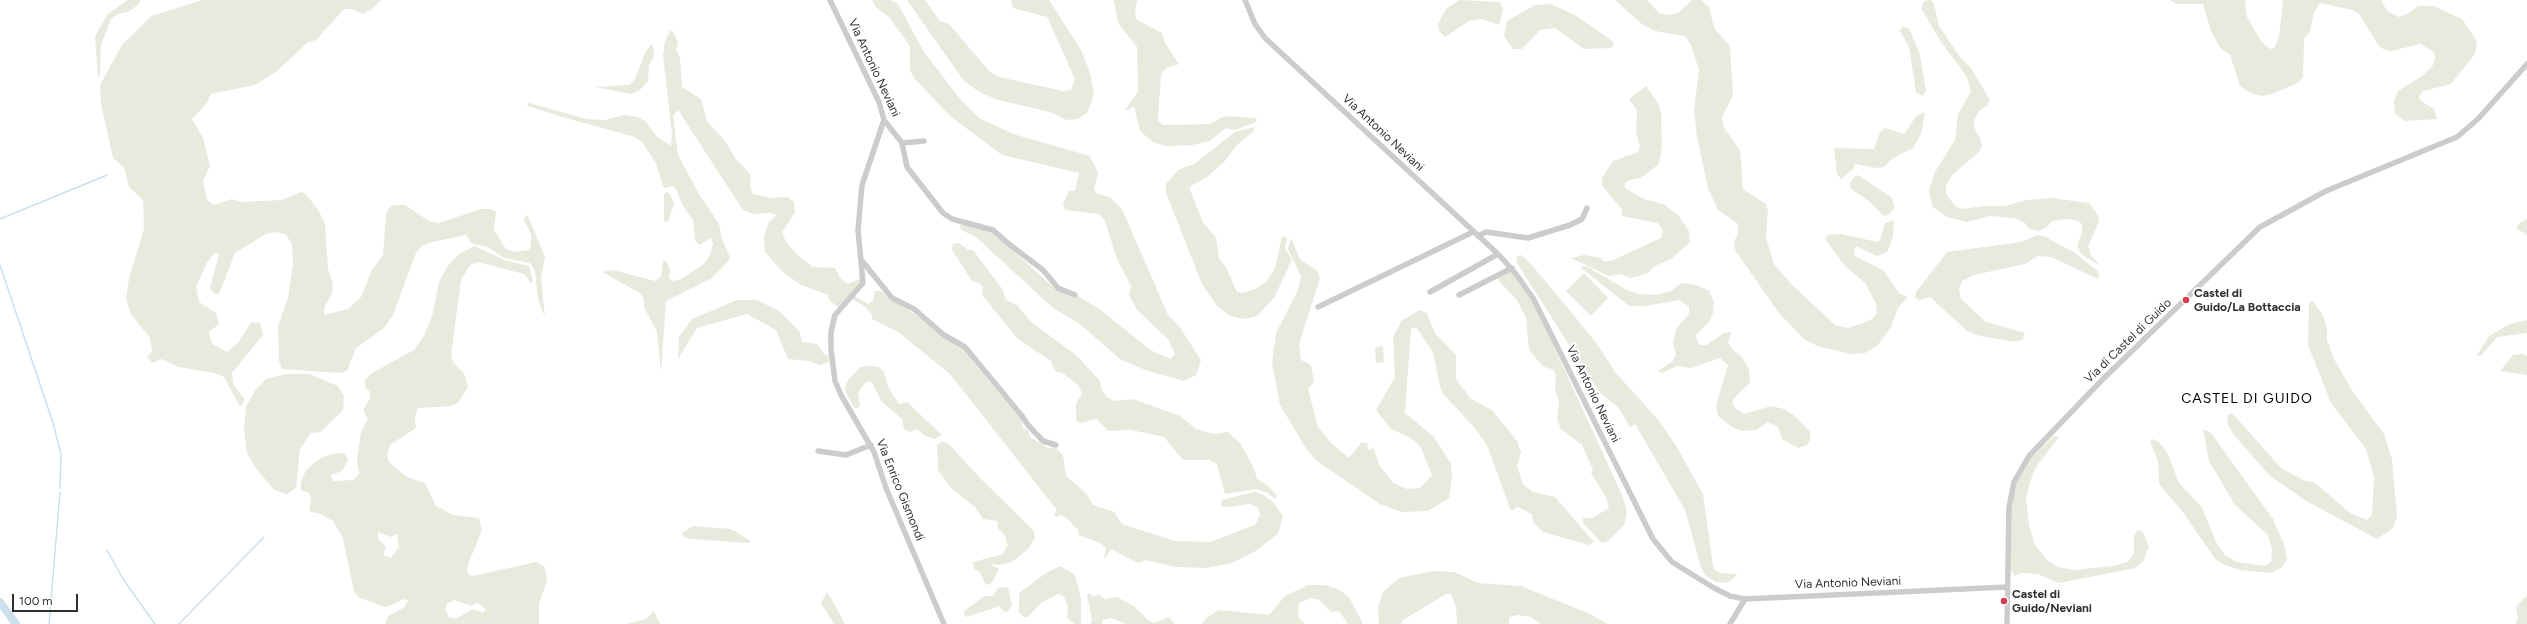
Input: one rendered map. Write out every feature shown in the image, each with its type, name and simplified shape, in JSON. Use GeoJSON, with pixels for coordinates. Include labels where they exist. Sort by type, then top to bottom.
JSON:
{"type":"FeatureCollection","features":[{"type":"Feature","properties":{"kind":"street","name":"Via Antonio Neviani"},"geometry":{"type":"LineString","coordinates":[[830,0],[879,102],[884,120],[902,143]]}},
{"type":"Feature","properties":{"kind":"street","name":"Via Antonio Neviani"},"geometry":{"type":"LineString","coordinates":[[1245,0],[1255,24],[1264,38],[1512,268],[1534,298],[1660,549],[1672,562],[1702,581],[1730,596],[1745,599],[2007,587]]}},
{"type":"Feature","properties":{"kind":"street","name":"Via di Castel di Guido"},"geometry":{"type":"LineString","coordinates":[[2007,624],[2008,518],[2015,478],[2029,456],[2102,380],[2260,227],[2326,191],[2457,137],[2478,119],[2527,64]]}},
{"type":"Feature","properties":{"kind":"street","name":"Via Enrico Gismondi"},"geometry":{"type":"LineString","coordinates":[[884,120],[862,185],[858,230],[863,284],[841,306],[835,315],[832,326],[831,346],[836,381],[841,395],[871,445],[886,488],[944,624]]}},
{"type":"Feature","properties":{"kind":"street"},"geometry":{"type":"LineString","coordinates":[[924,141],[902,143],[907,167],[943,213],[952,219],[993,230],[1010,246],[1043,270],[1058,288],[1075,295]]}},
{"type":"Feature","properties":{"kind":"street"},"geometry":{"type":"LineString","coordinates":[[1478,236],[1486,232],[1528,238],[1570,225],[1582,219],[1587,208]]}},
{"type":"Feature","properties":{"kind":"street"},"geometry":{"type":"LineString","coordinates":[[1318,307],[1474,232]]}},
{"type":"Feature","properties":{"kind":"street"},"geometry":{"type":"LineString","coordinates":[[1430,292],[1498,254]]}},
{"type":"Feature","properties":{"kind":"street"},"geometry":{"type":"LineString","coordinates":[[862,262],[892,298],[914,309],[944,335],[965,347],[1018,410],[1028,426],[1043,441],[1056,445]]}},
{"type":"Feature","properties":{"kind":"street"},"geometry":{"type":"LineString","coordinates":[[1459,295],[1512,268]]}},
{"type":"Feature","properties":{"kind":"street"},"geometry":{"type":"LineString","coordinates":[[818,451],[846,455],[871,445]]}},
{"type":"Feature","properties":{"kind":"street"},"geometry":{"type":"LineString","coordinates":[[1730,624],[1745,599]]}},
{"type":"Feature","properties":{"kind":"shaded area"},"geometry":{"type":"Polygon","coordinates":[[[127,0],[141,0],[138,5],[128,12],[118,14],[111,19],[101,45],[100,76],[98,77],[95,36],[107,15],[127,0]]]}},
{"type":"Feature","properties":{"kind":"shaded area"},"geometry":{"type":"Polygon","coordinates":[[[203,0],[381,0],[372,9],[363,14],[351,9],[344,9],[316,40],[307,43],[276,72],[255,85],[211,94],[207,103],[192,119],[203,138],[210,166],[203,181],[207,200],[214,205],[232,199],[240,202],[282,200],[301,192],[306,194],[318,210],[325,223],[328,269],[333,284],[332,294],[325,306],[324,315],[348,309],[361,297],[372,270],[383,255],[386,214],[389,208],[394,205],[405,205],[429,221],[438,223],[482,209],[491,209],[496,212],[494,230],[506,249],[515,252],[529,250],[531,246],[531,234],[524,220],[526,215],[528,216],[545,257],[541,278],[545,317],[538,300],[535,271],[530,263],[505,258],[487,247],[471,243],[466,235],[432,242],[422,246],[416,253],[393,315],[384,328],[356,348],[347,371],[340,373],[282,369],[279,361],[278,326],[288,298],[293,264],[292,245],[286,234],[275,232],[266,234],[235,253],[219,294],[214,294],[210,288],[219,254],[215,252],[207,263],[196,286],[199,302],[216,313],[219,324],[209,332],[212,344],[227,352],[238,343],[251,322],[260,323],[263,335],[232,373],[233,384],[245,400],[240,407],[224,377],[214,373],[179,367],[162,359],[153,363],[147,357],[152,351],[150,338],[131,314],[126,299],[129,278],[144,229],[143,200],[129,187],[124,167],[113,158],[101,104],[100,85],[122,45],[151,16],[203,0]]]}},
{"type":"Feature","properties":{"kind":"shaded area"},"geometry":{"type":"Polygon","coordinates":[[[872,0],[890,0],[898,4],[924,52],[960,99],[979,118],[1013,134],[1090,156],[1098,173],[1094,190],[1098,194],[1110,197],[1122,209],[1168,315],[1179,326],[1201,360],[1196,375],[1184,381],[1145,370],[1120,359],[1080,324],[1053,308],[977,238],[960,229],[961,223],[989,229],[1052,286],[1070,291],[1101,310],[1150,350],[1171,359],[1175,354],[1168,339],[1137,310],[1129,295],[1131,286],[1117,259],[1105,221],[1099,214],[1065,210],[1063,204],[1069,191],[1075,191],[1079,173],[1002,155],[950,116],[914,78],[910,70],[910,46],[889,17],[876,7],[872,0]]]}},
{"type":"Feature","properties":{"kind":"shaded area"},"geometry":{"type":"Polygon","coordinates":[[[907,0],[925,0],[940,21],[949,24],[989,71],[999,77],[1063,91],[1071,90],[1075,79],[1047,17],[1013,8],[1011,0],[1049,0],[1081,50],[1090,73],[1094,94],[1087,113],[1078,119],[1066,120],[1053,113],[995,99],[978,91],[964,81],[907,0]]]}},
{"type":"Feature","properties":{"kind":"shaded area"},"geometry":{"type":"Polygon","coordinates":[[[1114,0],[1137,0],[1135,14],[1137,20],[1162,33],[1166,45],[1179,64],[1167,68],[1161,74],[1158,121],[1163,125],[1210,124],[1222,117],[1230,116],[1254,118],[1257,119],[1256,122],[1235,130],[1226,128],[1210,141],[1192,145],[1166,146],[1153,142],[1140,131],[1134,106],[1128,110],[1125,110],[1138,92],[1137,47],[1118,23],[1114,0]]]}},
{"type":"Feature","properties":{"kind":"shaded area"},"geometry":{"type":"Polygon","coordinates":[[[1459,0],[1500,2],[1503,9],[1499,25],[1482,19],[1469,21],[1445,37],[1439,31],[1438,24],[1446,9],[1459,0]]]}},
{"type":"Feature","properties":{"kind":"shaded area"},"geometry":{"type":"Polygon","coordinates":[[[1615,0],[1647,0],[1659,13],[1669,15],[1678,13],[1692,0],[1701,0],[1709,7],[1714,28],[1730,46],[1733,95],[1722,117],[1724,128],[1740,150],[1743,189],[1766,204],[1768,211],[1766,238],[1774,264],[1791,284],[1835,325],[1848,328],[1871,320],[1877,313],[1876,304],[1866,284],[1845,266],[1825,239],[1828,235],[1841,234],[1877,242],[1880,240],[1885,223],[1894,220],[1893,237],[1887,252],[1877,256],[1856,246],[1854,250],[1855,256],[1883,270],[1899,293],[1908,297],[1898,308],[1891,327],[1877,346],[1865,353],[1852,354],[1820,347],[1805,340],[1779,313],[1735,250],[1734,242],[1738,233],[1737,223],[1718,210],[1708,188],[1697,137],[1694,111],[1699,70],[1691,45],[1685,36],[1655,31],[1643,25],[1615,0]]]}},
{"type":"Feature","properties":{"kind":"shaded area"},"geometry":{"type":"Polygon","coordinates":[[[1930,0],[1934,4],[1939,26],[1960,57],[1971,68],[1990,100],[1988,105],[1979,111],[1974,120],[1975,130],[1981,140],[1982,146],[1979,152],[1953,174],[1946,185],[1946,194],[1955,206],[1962,209],[1984,206],[2005,206],[2026,200],[2051,198],[2089,203],[2098,215],[2099,222],[2088,246],[2091,255],[2100,266],[2081,254],[2077,246],[2082,232],[2082,224],[2078,221],[2068,219],[2052,221],[2047,227],[2039,231],[2029,229],[2025,223],[2015,218],[1990,216],[1967,222],[1947,217],[1932,206],[1929,190],[1935,172],[1955,140],[1958,114],[1971,92],[1967,77],[1939,39],[1921,8],[1924,1],[1930,0]]]}},
{"type":"Feature","properties":{"kind":"shaded area"},"geometry":{"type":"Polygon","coordinates":[[[2170,0],[2245,0],[2247,17],[2261,41],[2270,49],[2274,48],[2279,37],[2283,0],[2381,0],[2387,11],[2399,17],[2409,13],[2418,6],[2434,6],[2462,19],[2477,41],[2475,54],[2451,84],[2423,91],[2419,97],[2421,101],[2434,109],[2437,119],[2405,121],[2395,114],[2394,101],[2398,91],[2422,76],[2432,67],[2435,59],[2434,52],[2420,44],[2391,51],[2385,50],[2379,46],[2359,14],[2352,10],[2320,3],[2314,12],[2310,32],[2304,38],[2303,77],[2298,83],[2272,94],[2262,96],[2251,93],[2240,86],[2230,55],[2220,48],[2211,31],[2203,4],[2176,4],[2170,0]]]}},
{"type":"Feature","properties":{"kind":"shaded area"},"geometry":{"type":"Polygon","coordinates":[[[1551,4],[1575,15],[1614,42],[1612,48],[1584,49],[1555,28],[1540,30],[1522,49],[1513,49],[1504,36],[1507,21],[1535,5],[1551,4]]]}},
{"type":"Feature","properties":{"kind":"shaded area"},"geometry":{"type":"Polygon","coordinates":[[[1902,27],[1909,28],[1920,55],[1926,91],[1922,96],[1916,92],[1909,47],[1900,31],[1902,27]]]}},
{"type":"Feature","properties":{"kind":"shaded area"},"geometry":{"type":"Polygon","coordinates":[[[670,31],[673,31],[678,42],[676,50],[680,57],[682,87],[701,99],[707,121],[726,142],[735,158],[751,175],[750,187],[753,194],[771,198],[787,197],[794,202],[795,213],[782,232],[786,242],[800,257],[813,267],[835,268],[841,279],[848,284],[859,279],[861,281],[859,287],[838,307],[829,300],[828,295],[801,285],[783,272],[765,252],[764,236],[769,222],[777,215],[771,213],[753,214],[743,210],[678,110],[673,116],[678,155],[699,194],[719,224],[722,239],[730,257],[712,278],[666,301],[661,372],[657,332],[644,307],[644,299],[640,293],[602,272],[613,270],[655,281],[661,276],[663,260],[667,262],[670,270],[669,278],[673,281],[681,279],[704,264],[710,255],[713,244],[711,238],[699,245],[695,240],[693,220],[683,206],[676,189],[673,186],[665,188],[663,186],[656,163],[642,142],[635,137],[562,117],[528,106],[527,104],[529,103],[587,119],[606,120],[623,115],[638,117],[645,121],[657,137],[671,146],[672,134],[663,55],[665,41],[670,31]]]}},
{"type":"Feature","properties":{"kind":"shaded area"},"geometry":{"type":"Polygon","coordinates":[[[652,43],[654,51],[653,59],[649,65],[648,81],[639,91],[631,94],[595,87],[629,85],[635,79],[645,53],[652,43]]]}},
{"type":"Feature","properties":{"kind":"shaded area"},"geometry":{"type":"Polygon","coordinates":[[[1646,86],[1658,103],[1661,112],[1662,146],[1659,164],[1641,178],[1629,180],[1625,183],[1625,188],[1644,199],[1663,204],[1678,215],[1689,231],[1690,242],[1671,259],[1655,266],[1648,273],[1631,278],[1620,274],[1609,276],[1571,258],[1584,255],[1601,258],[1603,261],[1611,261],[1661,238],[1663,231],[1658,223],[1622,216],[1622,210],[1602,185],[1602,178],[1613,161],[1638,152],[1640,146],[1636,132],[1637,110],[1629,99],[1646,86]]]}},
{"type":"Feature","properties":{"kind":"shaded area"},"geometry":{"type":"Polygon","coordinates":[[[1925,113],[1921,134],[1913,148],[1893,158],[1884,167],[1876,168],[1855,164],[1853,169],[1841,179],[1837,174],[1834,148],[1874,149],[1880,132],[1885,128],[1904,134],[1917,115],[1925,113]]]}},
{"type":"Feature","properties":{"kind":"shaded area"},"geometry":{"type":"Polygon","coordinates":[[[1254,127],[1255,130],[1237,145],[1224,162],[1207,177],[1189,187],[1203,223],[1216,237],[1219,259],[1226,267],[1237,292],[1243,293],[1255,289],[1266,282],[1275,269],[1282,236],[1287,238],[1285,248],[1292,260],[1274,298],[1257,316],[1244,319],[1230,316],[1217,306],[1202,284],[1166,193],[1166,184],[1178,170],[1194,164],[1235,132],[1254,127]]]}},
{"type":"Feature","properties":{"kind":"shaded area"},"geometry":{"type":"Polygon","coordinates":[[[1858,175],[1891,197],[1895,207],[1890,214],[1884,216],[1869,201],[1851,189],[1850,184],[1854,177],[1858,175]]]}},
{"type":"Feature","properties":{"kind":"shaded area"},"geometry":{"type":"Polygon","coordinates":[[[666,192],[670,194],[674,204],[668,222],[664,221],[664,195],[666,192]]]}},
{"type":"Feature","properties":{"kind":"shaded area"},"geometry":{"type":"Polygon","coordinates":[[[2527,219],[2527,235],[2516,228],[2521,222],[2527,219]]]}},
{"type":"Feature","properties":{"kind":"shaded area"},"geometry":{"type":"Polygon","coordinates":[[[2037,235],[2044,236],[2075,253],[2099,272],[2098,279],[2051,257],[2038,256],[2025,264],[1974,275],[1962,281],[1959,289],[1961,299],[1986,322],[2022,332],[2025,334],[2022,340],[2014,342],[1976,335],[1966,330],[1930,297],[1920,300],[1915,298],[1916,292],[1947,252],[2021,242],[2037,235]]]}},
{"type":"Feature","properties":{"kind":"shaded area"},"geometry":{"type":"Polygon","coordinates":[[[1291,238],[1300,259],[1317,271],[1320,278],[1299,344],[1301,360],[1311,365],[1314,382],[1308,389],[1318,427],[1332,444],[1349,458],[1362,442],[1369,444],[1367,446],[1369,450],[1373,448],[1380,466],[1393,483],[1407,489],[1420,488],[1432,475],[1420,446],[1409,437],[1391,429],[1376,410],[1395,377],[1393,337],[1402,320],[1420,310],[1427,313],[1435,333],[1456,355],[1456,379],[1471,399],[1492,410],[1517,441],[1521,452],[1517,466],[1523,484],[1533,492],[1555,497],[1594,542],[1589,545],[1543,532],[1533,522],[1532,514],[1518,507],[1511,511],[1487,445],[1473,426],[1444,395],[1440,387],[1433,352],[1416,327],[1411,329],[1405,413],[1434,437],[1451,464],[1452,477],[1449,498],[1428,511],[1401,512],[1380,504],[1318,462],[1307,450],[1280,405],[1272,363],[1276,333],[1298,290],[1301,276],[1288,249],[1291,238]]]}},
{"type":"Feature","properties":{"kind":"shaded area"},"geometry":{"type":"Polygon","coordinates":[[[959,243],[968,250],[973,250],[1003,290],[1005,299],[1017,305],[1031,322],[1076,355],[1100,381],[1101,389],[1107,397],[1115,401],[1133,399],[1180,416],[1196,429],[1214,434],[1228,432],[1240,443],[1254,468],[1257,479],[1268,486],[1277,496],[1275,499],[1268,493],[1257,489],[1225,494],[1217,464],[1209,460],[1183,460],[1164,437],[1131,430],[1108,431],[1097,419],[1080,423],[1076,420],[1076,404],[1082,393],[1078,385],[1064,374],[1055,371],[1051,361],[1018,339],[982,295],[983,287],[979,283],[972,281],[952,250],[953,244],[959,243]]]}},
{"type":"Feature","properties":{"kind":"shaded area"},"geometry":{"type":"Polygon","coordinates":[[[475,246],[504,260],[529,266],[533,281],[531,283],[524,274],[478,262],[470,265],[461,280],[451,356],[453,362],[464,373],[468,387],[458,403],[452,406],[418,408],[415,416],[416,428],[390,445],[387,455],[389,462],[407,477],[425,483],[436,506],[453,515],[479,518],[482,530],[469,562],[467,570],[469,575],[473,576],[536,562],[545,567],[547,581],[539,604],[539,624],[385,624],[388,616],[405,607],[408,600],[403,599],[395,604],[385,607],[360,598],[354,592],[343,538],[333,521],[320,514],[309,511],[311,501],[309,493],[301,490],[301,480],[307,469],[319,459],[332,454],[344,453],[348,459],[342,471],[331,475],[333,481],[353,480],[359,474],[357,461],[361,432],[368,419],[363,410],[370,398],[370,392],[365,387],[365,380],[372,373],[414,350],[424,336],[433,313],[439,282],[447,267],[459,254],[475,246]],[[378,532],[378,539],[386,547],[383,555],[391,558],[399,547],[397,534],[391,537],[378,532]],[[455,600],[447,604],[445,609],[449,617],[455,619],[473,609],[483,613],[486,610],[478,603],[471,606],[455,600]]]}},
{"type":"Feature","properties":{"kind":"shaded area"},"geometry":{"type":"Polygon","coordinates":[[[1521,255],[1530,263],[1572,313],[1597,344],[1615,372],[1660,422],[1678,449],[1703,494],[1713,566],[1716,571],[1721,573],[1737,574],[1732,580],[1726,583],[1716,582],[1705,575],[1701,567],[1685,510],[1635,424],[1630,427],[1618,407],[1599,392],[1517,263],[1516,257],[1521,255]]]}},
{"type":"Feature","properties":{"kind":"shaded area"},"geometry":{"type":"Polygon","coordinates":[[[1586,266],[1627,290],[1639,294],[1655,295],[1671,291],[1681,283],[1697,285],[1709,291],[1714,302],[1713,313],[1709,322],[1696,335],[1697,341],[1700,345],[1706,345],[1724,333],[1732,332],[1728,342],[1732,349],[1742,357],[1749,370],[1750,383],[1736,396],[1732,402],[1734,407],[1744,414],[1771,406],[1784,409],[1795,416],[1810,432],[1810,440],[1807,445],[1798,448],[1782,439],[1778,427],[1768,422],[1756,430],[1741,431],[1732,427],[1718,416],[1716,406],[1728,365],[1720,358],[1691,368],[1677,366],[1662,373],[1658,371],[1672,362],[1676,355],[1673,343],[1676,329],[1689,314],[1689,307],[1680,300],[1645,306],[1629,306],[1580,267],[1586,266]]]}},
{"type":"Feature","properties":{"kind":"shaded area"},"geometry":{"type":"Polygon","coordinates":[[[1509,270],[1513,272],[1532,299],[1622,495],[1627,512],[1624,525],[1608,541],[1602,543],[1583,523],[1583,518],[1592,518],[1609,508],[1606,497],[1591,473],[1593,470],[1582,445],[1561,429],[1557,420],[1559,401],[1555,391],[1556,377],[1554,370],[1542,366],[1529,349],[1526,318],[1517,300],[1498,280],[1498,277],[1509,270]]]}},
{"type":"Feature","properties":{"kind":"shaded area"},"geometry":{"type":"Polygon","coordinates":[[[1584,273],[1608,298],[1591,316],[1566,291],[1584,273]]]}},
{"type":"Feature","properties":{"kind":"shaded area"},"geometry":{"type":"Polygon","coordinates":[[[875,291],[881,291],[891,300],[906,308],[965,350],[973,362],[1022,420],[1023,428],[1028,430],[1030,437],[1048,448],[1055,447],[1063,455],[1066,476],[1086,493],[1093,505],[1114,512],[1122,524],[1175,541],[1210,542],[1255,525],[1260,515],[1258,508],[1250,504],[1229,507],[1221,506],[1222,500],[1254,492],[1262,494],[1272,501],[1283,516],[1278,534],[1254,552],[1232,563],[1206,568],[1177,567],[1144,560],[1138,563],[1111,549],[1104,560],[1106,548],[1102,544],[1079,535],[1078,530],[1067,518],[1061,515],[1056,517],[1054,515],[1057,510],[950,374],[898,332],[872,319],[872,314],[864,306],[852,299],[855,296],[868,304],[873,300],[875,291]]]}},
{"type":"Feature","properties":{"kind":"shaded area"},"geometry":{"type":"Polygon","coordinates":[[[737,300],[757,300],[779,311],[799,331],[802,342],[817,344],[824,354],[829,356],[829,362],[819,365],[809,361],[788,359],[776,330],[747,314],[697,328],[678,359],[679,337],[692,319],[737,300]]]}},
{"type":"Feature","properties":{"kind":"shaded area"},"geometry":{"type":"Polygon","coordinates":[[[2312,300],[2322,314],[2327,328],[2327,340],[2334,359],[2353,392],[2384,434],[2392,459],[2397,517],[2393,528],[2377,539],[2308,502],[2270,476],[2234,435],[2228,425],[2227,416],[2232,413],[2281,468],[2305,481],[2314,482],[2350,513],[2367,520],[2372,515],[2374,477],[2366,449],[2331,403],[2308,345],[2309,304],[2312,300]]]}},
{"type":"Feature","properties":{"kind":"shaded area"},"geometry":{"type":"Polygon","coordinates":[[[2527,320],[2527,333],[2497,337],[2481,356],[2477,355],[2489,336],[2510,324],[2527,320]]]}},
{"type":"Feature","properties":{"kind":"shaded area"},"geometry":{"type":"Polygon","coordinates":[[[1383,346],[1384,362],[1376,363],[1375,347],[1383,346]]]}},
{"type":"Feature","properties":{"kind":"shaded area"},"geometry":{"type":"Polygon","coordinates":[[[2522,354],[2527,356],[2527,375],[2500,371],[2513,355],[2522,354]]]}},
{"type":"Feature","properties":{"kind":"shaded area"},"geometry":{"type":"Polygon","coordinates":[[[860,367],[879,367],[884,372],[888,387],[899,404],[907,402],[942,435],[935,439],[925,436],[917,429],[910,432],[904,429],[902,419],[881,401],[872,382],[868,381],[864,384],[858,393],[860,405],[857,409],[854,407],[845,391],[846,383],[860,367]]]}},
{"type":"Feature","properties":{"kind":"shaded area"},"geometry":{"type":"Polygon","coordinates":[[[286,374],[309,374],[338,386],[344,396],[343,410],[321,432],[311,433],[300,449],[296,488],[287,494],[274,490],[255,467],[247,453],[244,429],[246,407],[255,390],[266,379],[286,374]]]}},
{"type":"Feature","properties":{"kind":"shaded area"},"geometry":{"type":"Polygon","coordinates":[[[2203,429],[2211,433],[2273,519],[2285,547],[2287,559],[2281,568],[2271,573],[2240,570],[2227,566],[2216,560],[2182,511],[2159,484],[2158,461],[2150,442],[2153,439],[2159,442],[2167,452],[2179,483],[2201,506],[2218,546],[2225,555],[2237,562],[2265,566],[2271,562],[2272,550],[2268,535],[2235,505],[2209,461],[2203,429]]]}},
{"type":"Feature","properties":{"kind":"shaded area"},"geometry":{"type":"Polygon","coordinates":[[[2054,436],[2059,437],[2036,467],[2030,482],[2026,499],[2029,525],[2035,545],[2047,560],[2058,567],[2074,570],[2112,566],[2128,562],[2134,553],[2134,536],[2138,530],[2143,532],[2149,547],[2144,560],[2136,568],[2058,583],[2038,574],[2021,573],[2015,576],[2011,570],[2010,527],[2012,500],[2017,482],[2028,461],[2054,436]]]}},
{"type":"Feature","properties":{"kind":"shaded area"},"geometry":{"type":"Polygon","coordinates":[[[942,442],[948,443],[980,478],[1034,531],[1035,538],[1029,548],[1012,562],[999,565],[990,564],[999,569],[992,583],[986,585],[979,571],[974,569],[973,562],[1003,554],[1008,545],[1004,534],[998,528],[997,521],[983,519],[975,507],[952,489],[938,470],[937,445],[942,442]]]}},
{"type":"Feature","properties":{"kind":"shaded area"},"geometry":{"type":"Polygon","coordinates":[[[693,526],[731,529],[751,541],[749,543],[690,539],[684,537],[682,533],[693,526]]]}},
{"type":"Feature","properties":{"kind":"shaded area"},"geometry":{"type":"Polygon","coordinates":[[[1060,566],[1074,574],[1077,582],[1081,598],[1081,624],[1075,624],[1067,618],[1068,606],[1064,597],[1058,594],[1041,603],[1028,617],[1024,617],[1019,612],[1019,593],[1046,573],[1060,566]]]}},
{"type":"Feature","properties":{"kind":"shaded area"},"geometry":{"type":"Polygon","coordinates":[[[1433,571],[1455,572],[1478,583],[1521,586],[1588,613],[1608,624],[1541,624],[1531,617],[1518,615],[1509,617],[1509,624],[1457,624],[1456,607],[1451,594],[1446,594],[1403,620],[1401,624],[1379,624],[1378,607],[1383,592],[1399,578],[1433,571]]]}},
{"type":"Feature","properties":{"kind":"shaded area"},"geometry":{"type":"Polygon","coordinates":[[[1308,585],[1325,585],[1338,589],[1349,597],[1363,624],[1348,624],[1339,611],[1331,612],[1319,600],[1311,598],[1299,603],[1298,617],[1305,624],[1202,624],[1206,618],[1219,610],[1269,615],[1285,596],[1308,585]]]}},
{"type":"Feature","properties":{"kind":"shaded area"},"geometry":{"type":"Polygon","coordinates":[[[1008,587],[1012,605],[1008,611],[1004,612],[999,606],[967,617],[964,615],[964,611],[984,596],[993,596],[998,588],[1008,587]]]}},
{"type":"Feature","properties":{"kind":"shaded area"},"geometry":{"type":"Polygon","coordinates":[[[827,592],[845,624],[834,624],[821,603],[827,592]]]}},
{"type":"Feature","properties":{"kind":"shaded area"},"geometry":{"type":"Polygon","coordinates":[[[1089,593],[1093,597],[1099,594],[1104,599],[1117,597],[1135,607],[1148,620],[1154,623],[1169,617],[1175,624],[1127,624],[1111,618],[1103,620],[1102,624],[1090,624],[1092,620],[1087,595],[1089,593]]]}},
{"type":"Feature","properties":{"kind":"shaded area"},"geometry":{"type":"Polygon","coordinates":[[[2527,595],[2527,624],[2515,624],[2518,618],[2516,607],[2527,595]]]}},
{"type":"Feature","properties":{"kind":"shaded area"},"geometry":{"type":"Polygon","coordinates":[[[654,611],[660,624],[627,624],[646,619],[654,611]]]}},
{"type":"Feature","properties":{"kind":"waterway"},"geometry":{"type":"LineString","coordinates":[[0,219],[107,175]]}},
{"type":"Feature","properties":{"kind":"waterway"},"geometry":{"type":"LineString","coordinates":[[0,265],[53,423],[61,454],[60,488]]}},
{"type":"Feature","properties":{"kind":"waterway"},"geometry":{"type":"LineString","coordinates":[[49,624],[60,492]]}},
{"type":"Feature","properties":{"kind":"waterway"},"geometry":{"type":"LineString","coordinates":[[179,624],[264,537]]}},
{"type":"Feature","properties":{"kind":"waterway"},"geometry":{"type":"LineString","coordinates":[[107,550],[123,579],[155,624]]}},
{"type":"Feature","properties":{"kind":"waterway"},"geometry":{"type":"LineString","coordinates":[[0,602],[16,624]]}},
{"type":"Feature","properties":{"kind":"place","name":"Castel di Guido/La Bottaccia"},"geometry":{"type":"Point","coordinates":[2186,300]}},
{"type":"Feature","properties":{"kind":"place","name":"Castel di Guido/Neviani"},"geometry":{"type":"Point","coordinates":[2004,601]}},
{"type":"Feature","properties":{"kind":"district","name":"CASTEL DI GUIDO"},"geometry":{"type":"Point","coordinates":[2247,399]}}]}
